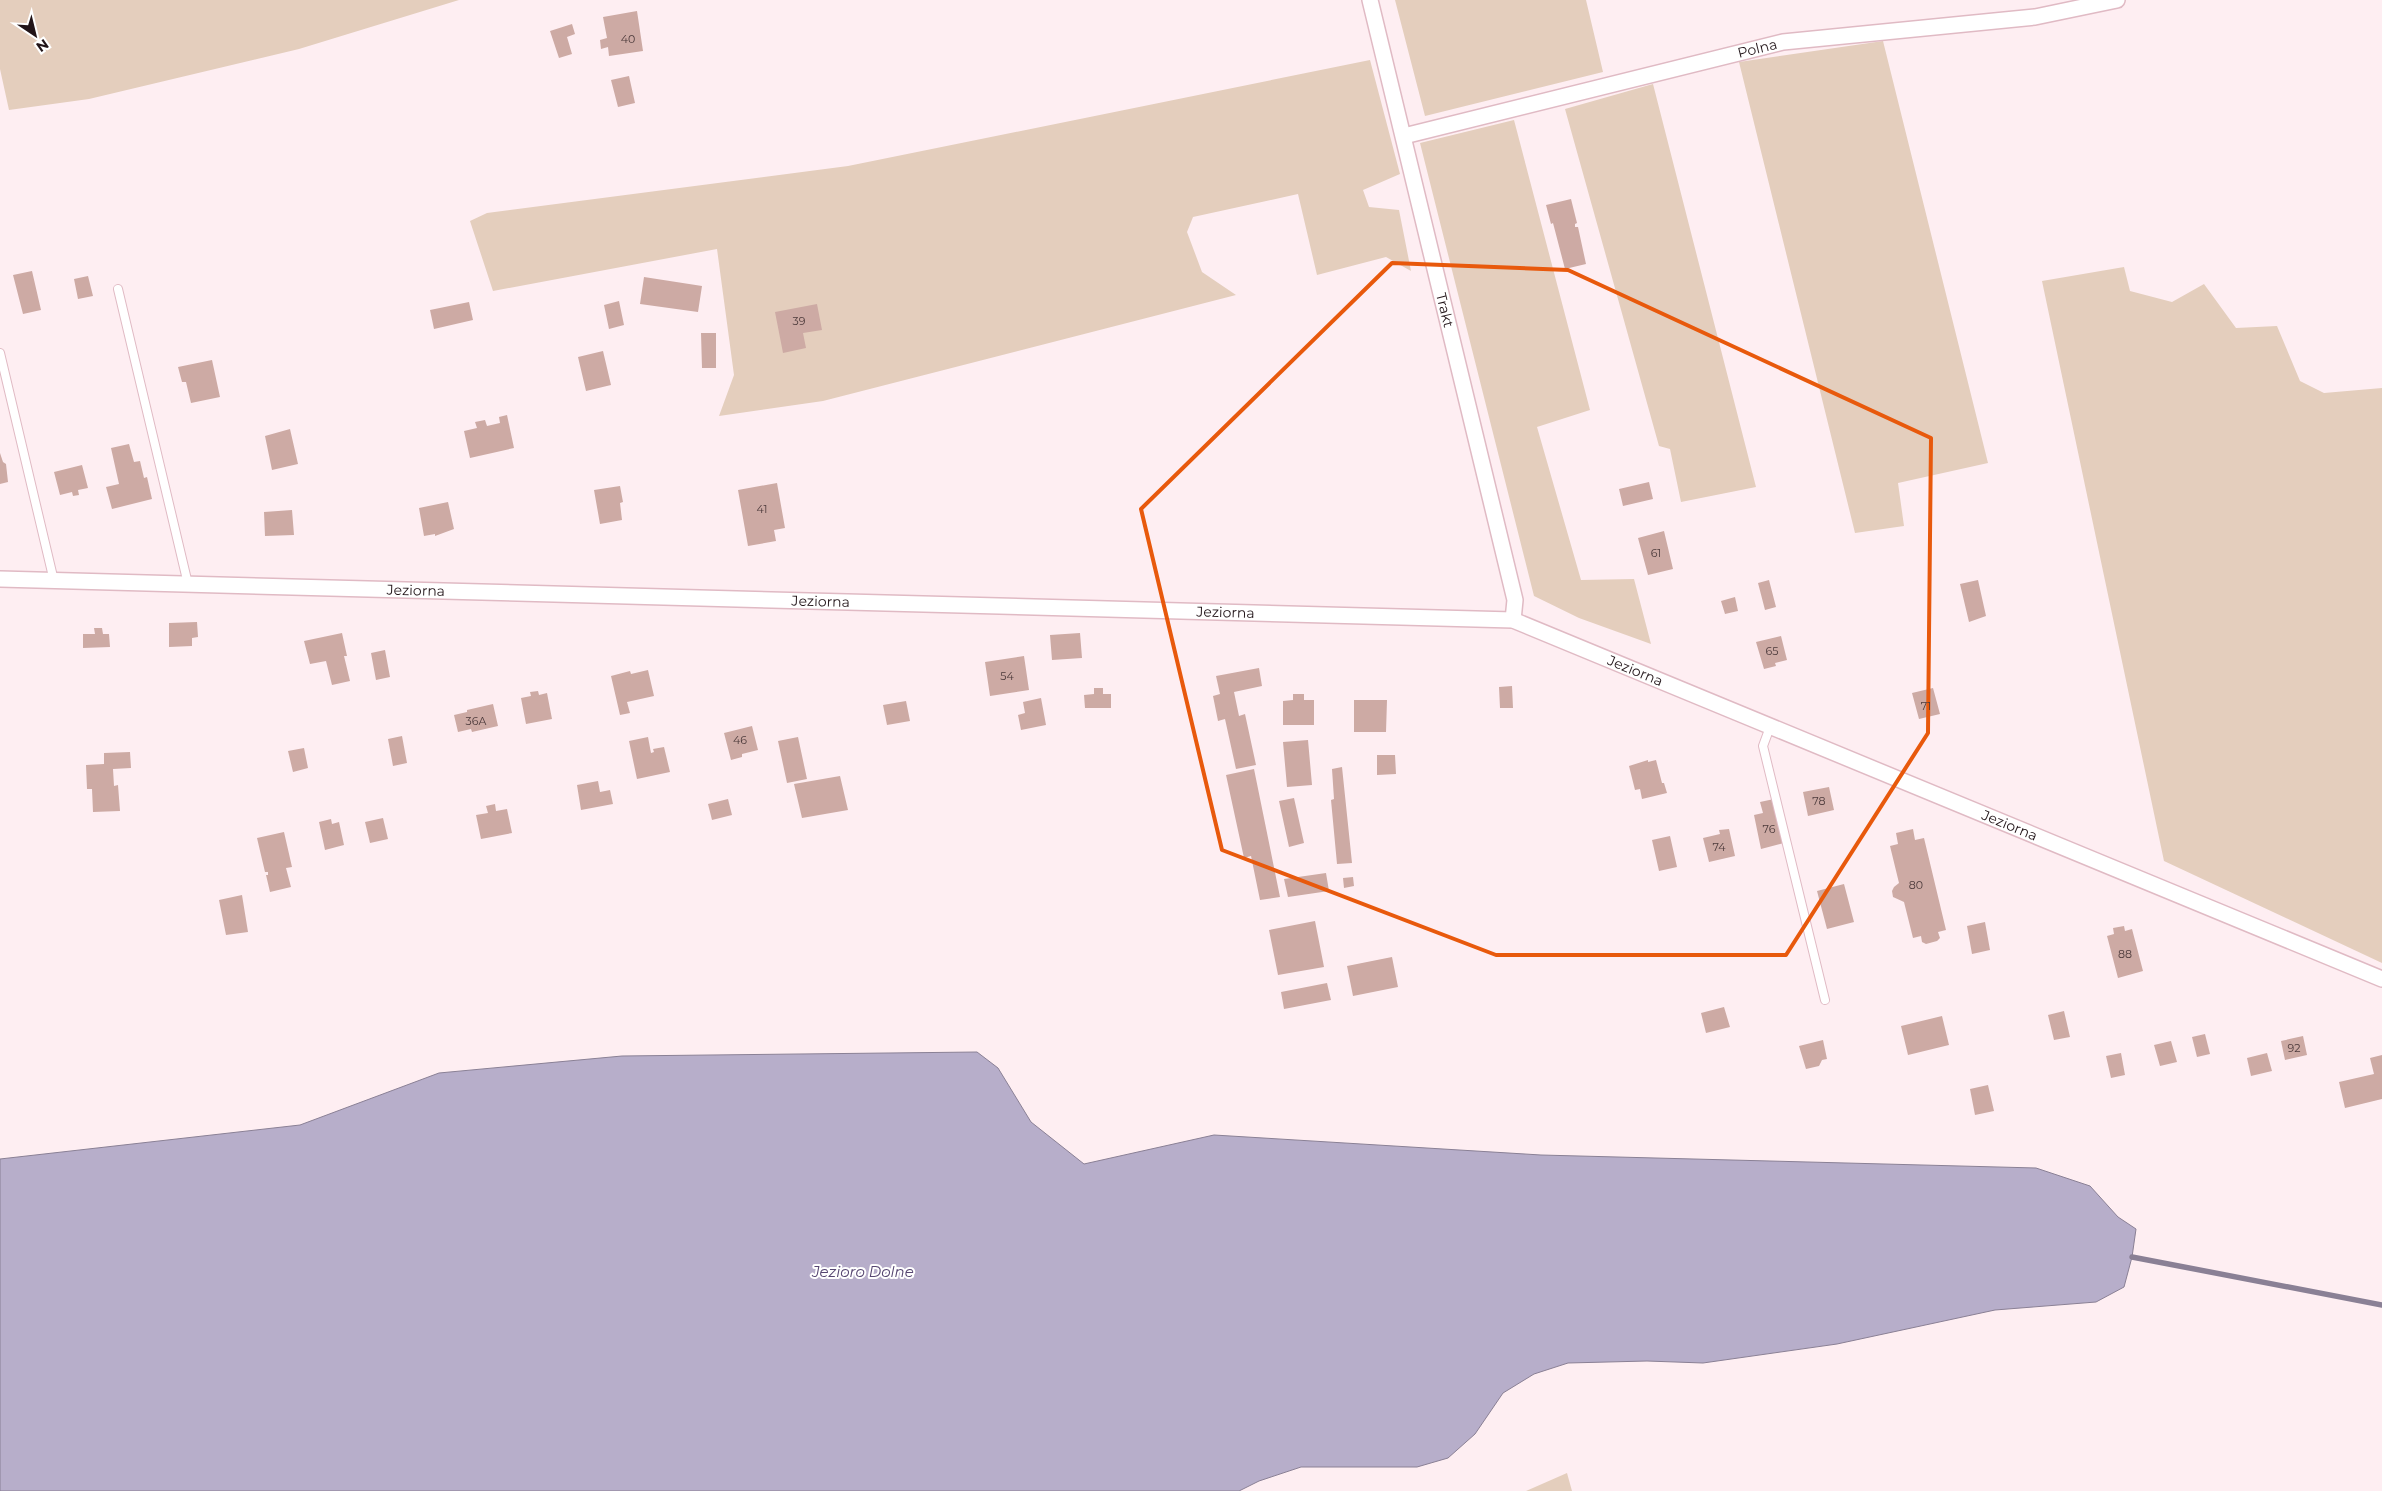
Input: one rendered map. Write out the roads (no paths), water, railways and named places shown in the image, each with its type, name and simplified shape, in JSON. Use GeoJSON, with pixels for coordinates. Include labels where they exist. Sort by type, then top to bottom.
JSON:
{"type":"FeatureCollection","features":[{"type":"Feature","properties":{"kind":"street","name":"Trakt"},"geometry":{"type":"LineString","coordinates":[[1370,0],[1515,600],[1513,620]]}},
{"type":"Feature","properties":{"kind":"street","name":"Polna"},"geometry":{"type":"LineString","coordinates":[[1404,136],[1783,42],[2035,17],[2117,0]]}},
{"type":"Feature","properties":{"kind":"street","name":"Jeziorna"},"geometry":{"type":"LineString","coordinates":[[0,580],[1513,620],[2382,979]]}},
{"type":"Feature","properties":{"kind":"lane"},"geometry":{"type":"LineString","coordinates":[[118,289],[188,584]]}},
{"type":"Feature","properties":{"kind":"lane"},"geometry":{"type":"LineString","coordinates":[[0,353],[54,581]]}},
{"type":"Feature","properties":{"kind":"lane"},"geometry":{"type":"LineString","coordinates":[[1770,727],[1763,746],[1825,1000]]}},
{"type":"Feature","properties":{"kind":"water","name":"Jezioro Dolne"},"geometry":{"type":"Polygon","coordinates":[[[977,1052],[998,1068],[1031,1122],[1084,1164],[1214,1135],[1541,1155],[2036,1168],[2090,1186],[2118,1217],[2136,1229],[2132,1257],[2124,1287],[2096,1302],[1995,1310],[1837,1344],[1703,1363],[1647,1361],[1568,1363],[1534,1374],[1503,1393],[1475,1434],[1448,1458],[1417,1467],[1301,1467],[1259,1481],[1239,1491],[0,1491],[0,1159],[300,1125],[439,1073],[622,1056],[977,1052]]]}},
{"type":"Feature","properties":{"kind":"waterway"},"geometry":{"type":"LineString","coordinates":[[2132,1257],[2382,1305]]}}]}
